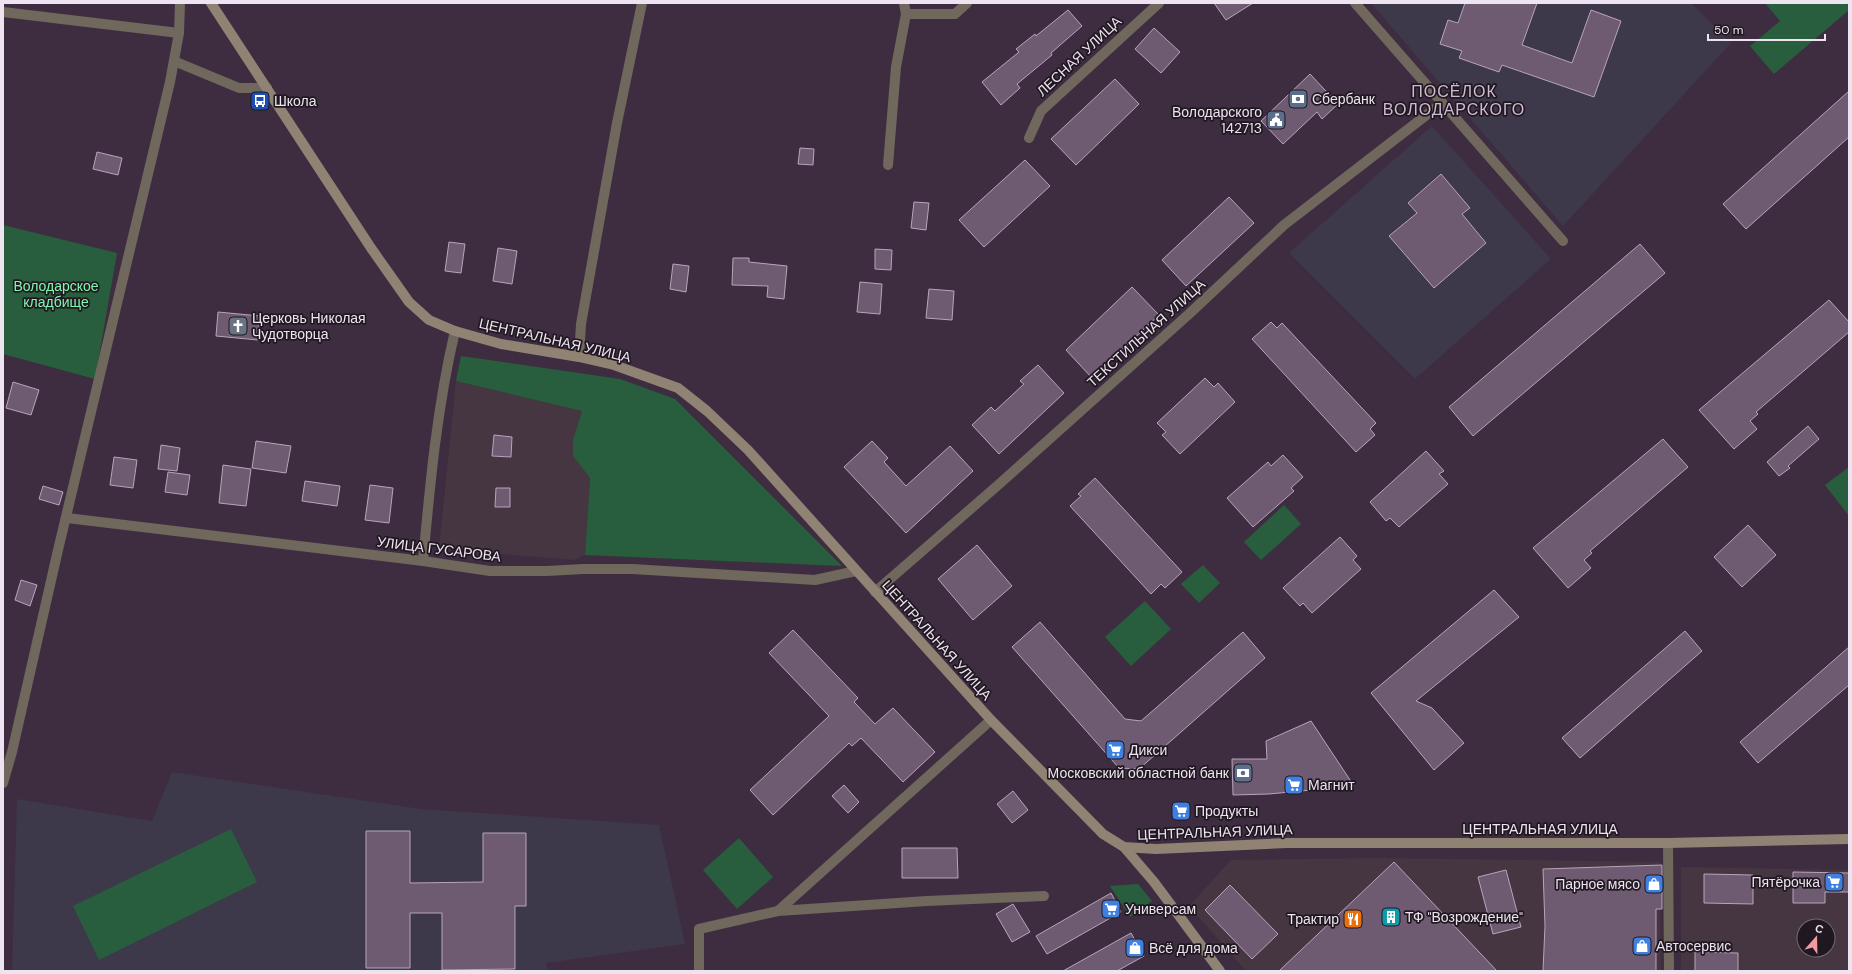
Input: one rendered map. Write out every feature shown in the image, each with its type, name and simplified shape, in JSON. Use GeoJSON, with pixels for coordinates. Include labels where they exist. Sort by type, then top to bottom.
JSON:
{"type":"FeatureCollection","features":[{"type":"Feature","properties":{"kind":"main road","name":"ЦЕНТРАЛЬНАЯ УЛИЦА"},"geometry":{"type":"LineString","coordinates":[[211,3],[371,248],[409,302],[429,320],[455,331],[502,344],[579,357],[614,365],[678,388],[707,411],[748,450],[991,720],[1103,834],[1124,847],[1156,849],[1286,843],[1668,844],[1849,839]]}},
{"type":"Feature","properties":{"kind":"main road"},"geometry":{"type":"LineString","coordinates":[[1124,847],[1154,882],[1220,971]]}},
{"type":"Feature","properties":{"kind":"street"},"geometry":{"type":"LineString","coordinates":[[3,783],[12,752],[58,550],[140,213],[174,61],[179,33],[180,3]]}},
{"type":"Feature","properties":{"kind":"street"},"geometry":{"type":"LineString","coordinates":[[579,357],[581,324],[610,162],[642,3]]}},
{"type":"Feature","properties":{"kind":"street"},"geometry":{"type":"LineString","coordinates":[[888,165],[896,67],[906,14],[904,3]]}},
{"type":"Feature","properties":{"kind":"street"},"geometry":{"type":"LineString","coordinates":[[906,14],[955,14],[967,3]]}},
{"type":"Feature","properties":{"kind":"street","name":"ЛЕСНАЯ УЛИЦА"},"geometry":{"type":"LineString","coordinates":[[1029,138],[1041,111],[1159,3]]}},
{"type":"Feature","properties":{"kind":"street"},"geometry":{"type":"LineString","coordinates":[[1355,3],[1563,241]]}},
{"type":"Feature","properties":{"kind":"street"},"geometry":{"type":"LineString","coordinates":[[3,12],[179,33]]}},
{"type":"Feature","properties":{"kind":"street"},"geometry":{"type":"LineString","coordinates":[[174,61],[239,88],[267,88]]}},
{"type":"Feature","properties":{"kind":"street","name":"ТЕКСТИЛЬНАЯ УЛИЦА"},"geometry":{"type":"LineString","coordinates":[[875,592],[1003,481],[1189,314],[1284,225],[1442,103]]}},
{"type":"Feature","properties":{"kind":"street"},"geometry":{"type":"LineString","coordinates":[[423,561],[432,463],[446,369],[455,331]]}},
{"type":"Feature","properties":{"kind":"street","name":"УЛИЦА ГУСАРОВА"},"geometry":{"type":"LineString","coordinates":[[67,518],[423,561],[490,571],[632,569],[815,580],[856,571]]}},
{"type":"Feature","properties":{"kind":"street"},"geometry":{"type":"LineString","coordinates":[[778,911],[991,720]]}},
{"type":"Feature","properties":{"kind":"street"},"geometry":{"type":"LineString","coordinates":[[1668,844],[1670,971]]}},
{"type":"Feature","properties":{"kind":"street"},"geometry":{"type":"LineString","coordinates":[[699,971],[699,929],[778,911],[928,901],[1044,896]]}},
{"type":"Feature","properties":{"kind":"shaded area"},"geometry":{"type":"Polygon","coordinates":[[[1371,3],[1691,3],[1731,43],[1563,226],[1371,3]]]}},
{"type":"Feature","properties":{"kind":"shaded area"},"geometry":{"type":"Polygon","coordinates":[[[1432,126],[1551,259],[1415,379],[1289,253],[1432,126]]]}},
{"type":"Feature","properties":{"kind":"shaded area"},"geometry":{"type":"Polygon","coordinates":[[[456,381],[582,411],[573,441],[573,456],[590,478],[585,555],[575,560],[439,549],[456,381]]]}},
{"type":"Feature","properties":{"kind":"shaded area"},"geometry":{"type":"Polygon","coordinates":[[[172,772],[421,809],[659,825],[685,944],[546,963],[548,971],[12,971],[17,799],[152,821],[172,772]]]}},
{"type":"Feature","properties":{"kind":"shaded area"},"geometry":{"type":"Polygon","coordinates":[[[1376,858],[1660,862],[1661,971],[1246,971],[1189,906],[1231,860],[1376,858]]]}},
{"type":"Feature","properties":{"kind":"shaded area"},"geometry":{"type":"Polygon","coordinates":[[[1681,867],[1849,870],[1849,971],[1681,971],[1681,867]]]}},
{"type":"Feature","properties":{"kind":"green space"},"geometry":{"type":"Polygon","coordinates":[[[1765,3],[1847,3],[1849,10],[1774,74],[1750,46],[1780,21],[1765,3]]]}},
{"type":"Feature","properties":{"kind":"green space","name":"Володарское кладбище"},"geometry":{"type":"Polygon","coordinates":[[[3,225],[117,253],[95,379],[3,354],[3,225]]]}},
{"type":"Feature","properties":{"kind":"green space"},"geometry":{"type":"Polygon","coordinates":[[[461,356],[620,379],[675,399],[842,566],[585,555],[590,478],[573,456],[573,440],[582,411],[456,381],[461,356]]]}},
{"type":"Feature","properties":{"kind":"green space"},"geometry":{"type":"Polygon","coordinates":[[[1849,467],[1849,516],[1825,485],[1849,467]]]}},
{"type":"Feature","properties":{"kind":"green space"},"geometry":{"type":"Polygon","coordinates":[[[1284,505],[1301,524],[1261,560],[1244,542],[1284,505]]]}},
{"type":"Feature","properties":{"kind":"green space"},"geometry":{"type":"Polygon","coordinates":[[[1203,565],[1220,583],[1199,603],[1181,584],[1203,565]]]}},
{"type":"Feature","properties":{"kind":"green space"},"geometry":{"type":"Polygon","coordinates":[[[1145,601],[1171,629],[1131,666],[1105,637],[1145,601]]]}},
{"type":"Feature","properties":{"kind":"green space"},"geometry":{"type":"Polygon","coordinates":[[[231,829],[257,882],[99,960],[73,906],[231,829]]]}},
{"type":"Feature","properties":{"kind":"green space"},"geometry":{"type":"Polygon","coordinates":[[[739,838],[773,877],[737,909],[703,870],[739,838]]]}},
{"type":"Feature","properties":{"kind":"green space"},"geometry":{"type":"Polygon","coordinates":[[[1138,884],[1152,901],[1130,917],[1110,886],[1138,884]]]}},
{"type":"Feature","properties":{"kind":"building"},"geometry":{"type":"Polygon","coordinates":[[[1214,3],[1253,3],[1226,20],[1214,3]]]}},
{"type":"Feature","properties":{"kind":"building"},"geometry":{"type":"Polygon","coordinates":[[[1465,3],[1537,3],[1522,45],[1572,63],[1591,10],[1621,21],[1594,97],[1502,65],[1499,72],[1459,58],[1462,51],[1440,44],[1448,20],[1458,23],[1465,3]]]}},
{"type":"Feature","properties":{"kind":"building"},"geometry":{"type":"Polygon","coordinates":[[[1068,10],[1082,26],[1051,53],[1052,55],[1017,84],[1020,88],[1001,105],[982,82],[1019,52],[1016,49],[1035,34],[1036,36],[1068,10]]]}},
{"type":"Feature","properties":{"kind":"building"},"geometry":{"type":"Polygon","coordinates":[[[1154,28],[1180,52],[1161,73],[1135,49],[1154,28]]]}},
{"type":"Feature","properties":{"kind":"building"},"geometry":{"type":"Polygon","coordinates":[[[1310,74],[1338,104],[1322,119],[1317,112],[1283,144],[1261,121],[1310,74]]]}},
{"type":"Feature","properties":{"kind":"building"},"geometry":{"type":"Polygon","coordinates":[[[1115,79],[1139,104],[1076,165],[1051,139],[1115,79]]]}},
{"type":"Feature","properties":{"kind":"building"},"geometry":{"type":"Polygon","coordinates":[[[1849,91],[1849,137],[1746,229],[1723,204],[1849,91]]]}},
{"type":"Feature","properties":{"kind":"building"},"geometry":{"type":"Polygon","coordinates":[[[800,148],[814,149],[813,165],[798,164],[800,148]]]}},
{"type":"Feature","properties":{"kind":"building"},"geometry":{"type":"Polygon","coordinates":[[[97,152],[122,158],[118,175],[93,169],[97,152]]]}},
{"type":"Feature","properties":{"kind":"building"},"geometry":{"type":"Polygon","coordinates":[[[1025,160],[1050,186],[984,247],[959,220],[1025,160]]]}},
{"type":"Feature","properties":{"kind":"building"},"geometry":{"type":"Polygon","coordinates":[[[1441,174],[1470,208],[1462,214],[1486,243],[1434,288],[1389,236],[1417,213],[1408,203],[1441,174]]]}},
{"type":"Feature","properties":{"kind":"building"},"geometry":{"type":"Polygon","coordinates":[[[1229,197],[1254,223],[1186,286],[1162,260],[1229,197]]]}},
{"type":"Feature","properties":{"kind":"building"},"geometry":{"type":"Polygon","coordinates":[[[914,202],[929,203],[926,230],[911,228],[914,202]]]}},
{"type":"Feature","properties":{"kind":"building"},"geometry":{"type":"Polygon","coordinates":[[[449,242],[465,244],[461,273],[445,271],[449,242]]]}},
{"type":"Feature","properties":{"kind":"building"},"geometry":{"type":"Polygon","coordinates":[[[1640,244],[1665,273],[1473,436],[1449,407],[1640,244]]]}},
{"type":"Feature","properties":{"kind":"building"},"geometry":{"type":"Polygon","coordinates":[[[498,248],[517,251],[512,284],[493,281],[498,248]]]}},
{"type":"Feature","properties":{"kind":"building"},"geometry":{"type":"Polygon","coordinates":[[[875,249],[892,250],[891,270],[875,269],[875,249]]]}},
{"type":"Feature","properties":{"kind":"building"},"geometry":{"type":"Polygon","coordinates":[[[733,258],[749,258],[749,262],[787,266],[784,299],[767,297],[768,286],[732,285],[733,258]]]}},
{"type":"Feature","properties":{"kind":"building"},"geometry":{"type":"Polygon","coordinates":[[[673,264],[689,266],[686,292],[670,289],[673,264]]]}},
{"type":"Feature","properties":{"kind":"building"},"geometry":{"type":"Polygon","coordinates":[[[860,282],[882,284],[880,314],[857,312],[860,282]]]}},
{"type":"Feature","properties":{"kind":"building"},"geometry":{"type":"Polygon","coordinates":[[[1132,287],[1159,315],[1092,378],[1066,350],[1132,287]]]}},
{"type":"Feature","properties":{"kind":"building"},"geometry":{"type":"Polygon","coordinates":[[[929,289],[954,291],[952,320],[926,318],[929,289]]]}},
{"type":"Feature","properties":{"kind":"building"},"geometry":{"type":"Polygon","coordinates":[[[1829,300],[1849,322],[1849,332],[1756,412],[1758,414],[1750,421],[1757,429],[1734,449],[1699,410],[1829,300]]]}},
{"type":"Feature","properties":{"kind":"building","name":"Церковь Николая Чудотворца"},"geometry":{"type":"Polygon","coordinates":[[[218,312],[260,316],[258,340],[216,336],[218,312]]]}},
{"type":"Feature","properties":{"kind":"building"},"geometry":{"type":"Polygon","coordinates":[[[1271,322],[1277,328],[1282,323],[1376,423],[1370,429],[1375,435],[1356,452],[1252,339],[1271,322]]]}},
{"type":"Feature","properties":{"kind":"building"},"geometry":{"type":"Polygon","coordinates":[[[1038,365],[1064,393],[999,454],[972,425],[991,407],[995,411],[1024,384],[1020,381],[1038,365]]]}},
{"type":"Feature","properties":{"kind":"building"},"geometry":{"type":"Polygon","coordinates":[[[1205,378],[1214,387],[1218,383],[1235,402],[1180,454],[1162,435],[1166,432],[1157,423],[1205,378]]]}},
{"type":"Feature","properties":{"kind":"building"},"geometry":{"type":"Polygon","coordinates":[[[13,382],[39,390],[31,415],[6,408],[13,382]]]}},
{"type":"Feature","properties":{"kind":"building"},"geometry":{"type":"Polygon","coordinates":[[[1808,426],[1819,439],[1788,466],[1790,468],[1779,476],[1767,462],[1808,426]]]}},
{"type":"Feature","properties":{"kind":"building"},"geometry":{"type":"Polygon","coordinates":[[[494,435],[512,437],[511,457],[492,456],[494,435]]]}},
{"type":"Feature","properties":{"kind":"building"},"geometry":{"type":"Polygon","coordinates":[[[1663,439],[1688,467],[1590,551],[1592,553],[1584,560],[1591,568],[1568,588],[1533,548],[1663,439]]]}},
{"type":"Feature","properties":{"kind":"building"},"geometry":{"type":"Polygon","coordinates":[[[256,441],[291,446],[286,473],[252,468],[256,441]]]}},
{"type":"Feature","properties":{"kind":"building"},"geometry":{"type":"Polygon","coordinates":[[[872,441],[888,458],[884,462],[906,486],[950,446],[973,471],[906,533],[844,467],[872,441]]]}},
{"type":"Feature","properties":{"kind":"building"},"geometry":{"type":"Polygon","coordinates":[[[161,445],[180,448],[177,471],[158,469],[161,445]]]}},
{"type":"Feature","properties":{"kind":"building"},"geometry":{"type":"Polygon","coordinates":[[[1426,451],[1444,471],[1439,474],[1448,484],[1399,527],[1390,518],[1386,521],[1370,502],[1426,451]]]}},
{"type":"Feature","properties":{"kind":"building"},"geometry":{"type":"Polygon","coordinates":[[[1283,455],[1303,477],[1291,488],[1294,491],[1253,527],[1227,498],[1268,462],[1271,466],[1283,455]]]}},
{"type":"Feature","properties":{"kind":"building"},"geometry":{"type":"Polygon","coordinates":[[[114,457],[137,460],[133,488],[110,485],[114,457]]]}},
{"type":"Feature","properties":{"kind":"building"},"geometry":{"type":"Polygon","coordinates":[[[223,465],[251,469],[246,506],[219,503],[223,465]]]}},
{"type":"Feature","properties":{"kind":"building"},"geometry":{"type":"Polygon","coordinates":[[[168,472],[190,475],[187,495],[165,492],[168,472]]]}},
{"type":"Feature","properties":{"kind":"building"},"geometry":{"type":"Polygon","coordinates":[[[1095,478],[1182,572],[1165,588],[1161,584],[1151,594],[1070,506],[1081,496],[1078,494],[1095,478]]]}},
{"type":"Feature","properties":{"kind":"building"},"geometry":{"type":"Polygon","coordinates":[[[305,481],[340,486],[337,506],[302,501],[305,481]]]}},
{"type":"Feature","properties":{"kind":"building"},"geometry":{"type":"Polygon","coordinates":[[[370,485],[393,488],[389,523],[365,520],[370,485]]]}},
{"type":"Feature","properties":{"kind":"building"},"geometry":{"type":"Polygon","coordinates":[[[43,486],[63,492],[59,505],[39,499],[43,486]]]}},
{"type":"Feature","properties":{"kind":"building"},"geometry":{"type":"Polygon","coordinates":[[[496,488],[510,488],[510,507],[495,507],[496,488]]]}},
{"type":"Feature","properties":{"kind":"building"},"geometry":{"type":"Polygon","coordinates":[[[1748,525],[1776,555],[1742,587],[1714,557],[1748,525]]]}},
{"type":"Feature","properties":{"kind":"building"},"geometry":{"type":"Polygon","coordinates":[[[1340,537],[1357,556],[1353,560],[1361,569],[1312,613],[1303,603],[1300,606],[1283,588],[1340,537]]]}},
{"type":"Feature","properties":{"kind":"building"},"geometry":{"type":"Polygon","coordinates":[[[977,545],[1012,586],[973,620],[938,579],[977,545]]]}},
{"type":"Feature","properties":{"kind":"building"},"geometry":{"type":"Polygon","coordinates":[[[21,580],[37,585],[30,606],[15,600],[21,580]]]}},
{"type":"Feature","properties":{"kind":"building"},"geometry":{"type":"Polygon","coordinates":[[[1494,590],[1519,617],[1416,701],[1432,708],[1464,743],[1434,770],[1371,693],[1494,590]]]}},
{"type":"Feature","properties":{"kind":"building"},"geometry":{"type":"Polygon","coordinates":[[[1040,622],[1125,719],[1141,721],[1243,632],[1265,658],[1139,769],[1119,768],[1012,647],[1040,622]]]}},
{"type":"Feature","properties":{"kind":"building"},"geometry":{"type":"Polygon","coordinates":[[[793,630],[858,698],[854,702],[875,724],[893,708],[935,752],[903,782],[861,738],[852,746],[849,743],[773,815],[750,790],[829,716],[769,653],[793,630]]]}},
{"type":"Feature","properties":{"kind":"building"},"geometry":{"type":"Polygon","coordinates":[[[1685,631],[1702,651],[1580,758],[1562,738],[1685,631]]]}},
{"type":"Feature","properties":{"kind":"building"},"geometry":{"type":"Polygon","coordinates":[[[1849,647],[1849,685],[1758,763],[1740,742],[1849,647]]]}},
{"type":"Feature","properties":{"kind":"building"},"geometry":{"type":"Polygon","coordinates":[[[1311,721],[1354,786],[1269,794],[1233,795],[1232,759],[1267,759],[1266,741],[1311,721]]]}},
{"type":"Feature","properties":{"kind":"building"},"geometry":{"type":"Polygon","coordinates":[[[844,785],[859,802],[848,813],[832,796],[844,785]]]}},
{"type":"Feature","properties":{"kind":"building"},"geometry":{"type":"Polygon","coordinates":[[[1013,791],[1028,810],[1012,823],[997,804],[1013,791]]]}},
{"type":"Feature","properties":{"kind":"building"},"geometry":{"type":"Polygon","coordinates":[[[366,831],[410,831],[410,883],[483,882],[483,833],[526,833],[526,906],[515,906],[515,969],[442,970],[442,913],[410,913],[410,968],[366,968],[366,831]]]}},
{"type":"Feature","properties":{"kind":"building"},"geometry":{"type":"Polygon","coordinates":[[[902,848],[957,848],[958,878],[902,878],[902,848]]]}},
{"type":"Feature","properties":{"kind":"building","name":"ТФ \"Возрождение\""},"geometry":{"type":"Polygon","coordinates":[[[1394,862],[1497,971],[1279,971],[1394,862]]]}},
{"type":"Feature","properties":{"kind":"building"},"geometry":{"type":"Polygon","coordinates":[[[1662,865],[1662,909],[1656,909],[1656,971],[1543,971],[1545,926],[1543,869],[1662,865]]]}},
{"type":"Feature","properties":{"kind":"building"},"geometry":{"type":"Polygon","coordinates":[[[1506,870],[1521,927],[1493,934],[1478,877],[1506,870]]]}},
{"type":"Feature","properties":{"kind":"building"},"geometry":{"type":"Polygon","coordinates":[[[1793,872],[1849,873],[1849,892],[1825,892],[1825,903],[1793,903],[1793,872]]]}},
{"type":"Feature","properties":{"kind":"building"},"geometry":{"type":"Polygon","coordinates":[[[1704,874],[1753,875],[1753,904],[1704,903],[1704,874]]]}},
{"type":"Feature","properties":{"kind":"building"},"geometry":{"type":"Polygon","coordinates":[[[1230,885],[1278,934],[1252,959],[1205,910],[1230,885]]]}},
{"type":"Feature","properties":{"kind":"building"},"geometry":{"type":"Polygon","coordinates":[[[1111,893],[1121,912],[1047,954],[1036,936],[1111,893]]]}},
{"type":"Feature","properties":{"kind":"building"},"geometry":{"type":"Polygon","coordinates":[[[1013,904],[1030,932],[1012,942],[996,914],[1013,904]]]}},
{"type":"Feature","properties":{"kind":"building"},"geometry":{"type":"Polygon","coordinates":[[[1131,933],[1144,956],[1117,971],[1063,971],[1131,933]]]}},
{"type":"Feature","properties":{"kind":"building"},"geometry":{"type":"Polygon","coordinates":[[[1695,952],[1738,953],[1738,971],[1695,971],[1695,952]]]}},
{"type":"Feature","properties":{"kind":"place","name":"Сбербанк"},"geometry":{"type":"Point","coordinates":[1298,99]}},
{"type":"Feature","properties":{"kind":"place","name":"Школа"},"geometry":{"type":"Point","coordinates":[260,101]}},
{"type":"Feature","properties":{"kind":"place","name":"Володарского 142713"},"geometry":{"type":"Point","coordinates":[1276,120]}},
{"type":"Feature","properties":{"kind":"place","name":"Церковь Николая Чудотворца"},"geometry":{"type":"Point","coordinates":[238,326]}},
{"type":"Feature","properties":{"kind":"place","name":"Дикси"},"geometry":{"type":"Point","coordinates":[1115,750]}},
{"type":"Feature","properties":{"kind":"place","name":"Московский областной банк"},"geometry":{"type":"Point","coordinates":[1243,773]}},
{"type":"Feature","properties":{"kind":"place","name":"Магнит"},"geometry":{"type":"Point","coordinates":[1294,785]}},
{"type":"Feature","properties":{"kind":"place","name":"Продукты"},"geometry":{"type":"Point","coordinates":[1181,811]}},
{"type":"Feature","properties":{"kind":"place","name":"Пятёрочка"},"geometry":{"type":"Point","coordinates":[1834,882]}},
{"type":"Feature","properties":{"kind":"place","name":"Парное мясо"},"geometry":{"type":"Point","coordinates":[1654,884]}},
{"type":"Feature","properties":{"kind":"place","name":"Универсам"},"geometry":{"type":"Point","coordinates":[1111,909]}},
{"type":"Feature","properties":{"kind":"place","name":"ТФ \"Возрождение\""},"geometry":{"type":"Point","coordinates":[1391,917]}},
{"type":"Feature","properties":{"kind":"place","name":"Трактир"},"geometry":{"type":"Point","coordinates":[1353,919]}},
{"type":"Feature","properties":{"kind":"place","name":"Автосервис"},"geometry":{"type":"Point","coordinates":[1642,946]}},
{"type":"Feature","properties":{"kind":"place","name":"Всё для дома"},"geometry":{"type":"Point","coordinates":[1135,948]}},
{"type":"Feature","properties":{"kind":"district","name":"ПОСЁЛОК ВОЛОДАРСКОГО"},"geometry":{"type":"Point","coordinates":[1454,100]}}]}
